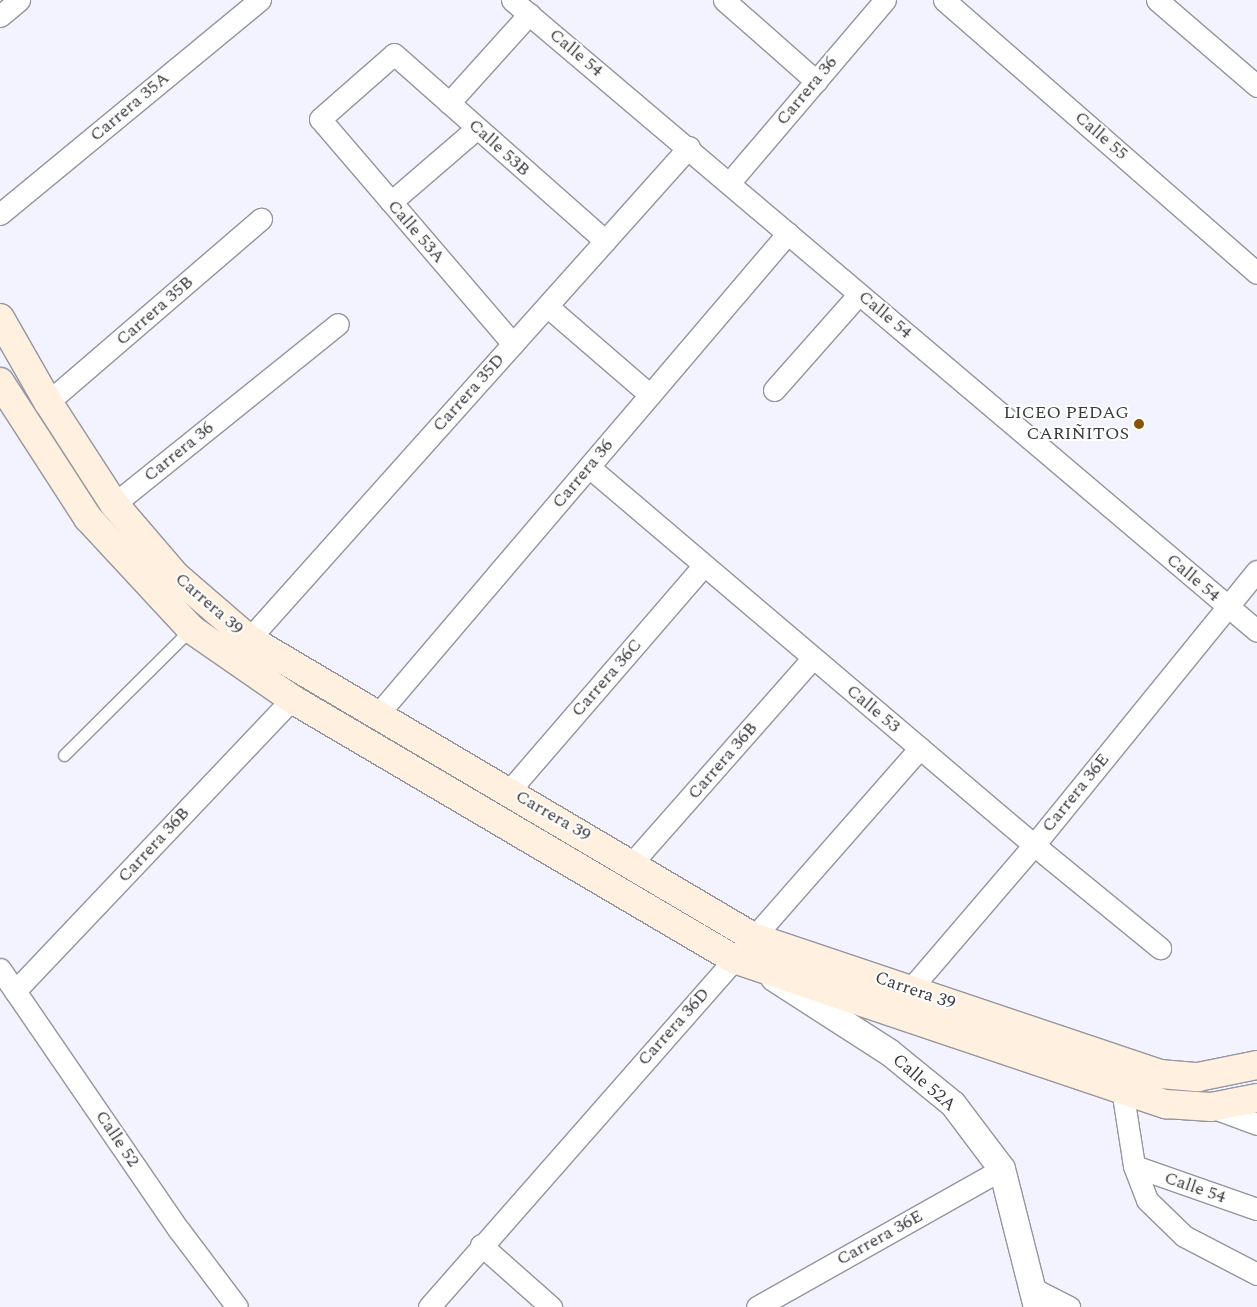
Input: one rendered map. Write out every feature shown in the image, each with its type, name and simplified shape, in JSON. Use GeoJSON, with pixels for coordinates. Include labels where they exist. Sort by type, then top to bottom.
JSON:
{"type":"FeatureCollection","features":[{"type":"Feature","properties":{"kind":"main road","name":"Carrera 39"},"geometry":{"type":"LineString","coordinates":[[0,318],[48,402],[114,504],[176,576],[249,639],[632,863],[753,937],[1160,1074],[1198,1077],[1257,1065]]}},
{"type":"Feature","properties":{"kind":"main road","name":"Carrera 39"},"geometry":{"type":"LineString","coordinates":[[0,382],[88,518],[191,629],[292,699],[734,958],[760,969],[892,1011],[1166,1104],[1211,1107],[1257,1098]]}},
{"type":"Feature","properties":{"kind":"street"},"geometry":{"type":"LineString","coordinates":[[0,16],[19,0]]}},
{"type":"Feature","properties":{"kind":"street","name":"Carrera 35A"},"geometry":{"type":"LineString","coordinates":[[0,214],[260,0]]}},
{"type":"Feature","properties":{"kind":"street","name":"Calle 54"},"geometry":{"type":"LineString","coordinates":[[512,0],[689,147],[859,294],[1257,631]]}},
{"type":"Feature","properties":{"kind":"street"},"geometry":{"type":"LineString","coordinates":[[724,0],[816,80]]}},
{"type":"Feature","properties":{"kind":"street","name":"Carrera 36"},"geometry":{"type":"LineString","coordinates":[[730,182],[884,0]]}},
{"type":"Feature","properties":{"kind":"street","name":"Calle 55"},"geometry":{"type":"LineString","coordinates":[[944,0],[1257,273]]}},
{"type":"Feature","properties":{"kind":"street"},"geometry":{"type":"LineString","coordinates":[[1157,0],[1257,86]]}},
{"type":"Feature","properties":{"kind":"street"},"geometry":{"type":"LineString","coordinates":[[449,103],[529,14]]}},
{"type":"Feature","properties":{"kind":"street","name":"Calle 53B"},"geometry":{"type":"LineString","coordinates":[[320,119],[394,54],[605,241]]}},
{"type":"Feature","properties":{"kind":"street","name":"Calle 53A"},"geometry":{"type":"LineString","coordinates":[[320,119],[512,344]]}},
{"type":"Feature","properties":{"kind":"street"},"geometry":{"type":"LineString","coordinates":[[391,202],[477,128]]}},
{"type":"Feature","properties":{"kind":"street","name":"Carrera 35D"},"geometry":{"type":"LineString","coordinates":[[249,639],[689,147]]}},
{"type":"Feature","properties":{"kind":"street","name":"Carrera 35B"},"geometry":{"type":"LineString","coordinates":[[48,402],[261,219]]}},
{"type":"Feature","properties":{"kind":"street","name":"Carrera 36"},"geometry":{"type":"LineString","coordinates":[[378,714],[788,233]]}},
{"type":"Feature","properties":{"kind":"street"},"geometry":{"type":"LineString","coordinates":[[774,390],[859,294]]}},
{"type":"Feature","properties":{"kind":"street"},"geometry":{"type":"LineString","coordinates":[[547,306],[650,395]]}},
{"type":"Feature","properties":{"kind":"street","name":"Carrera 36"},"geometry":{"type":"LineString","coordinates":[[114,504],[338,324]]}},
{"type":"Feature","properties":{"kind":"street","name":"Calle 53"},"geometry":{"type":"LineString","coordinates":[[589,467],[1034,845],[1160,948]]}},
{"type":"Feature","properties":{"kind":"street","name":"Carrera 36C"},"geometry":{"type":"LineString","coordinates":[[509,791],[704,565]]}},
{"type":"Feature","properties":{"kind":"street","name":"Carrera 36E"},"geometry":{"type":"LineString","coordinates":[[892,1011],[1034,845],[1257,571]]}},
{"type":"Feature","properties":{"kind":"street","name":"Carrera 36B"},"geometry":{"type":"LineString","coordinates":[[632,863],[813,658]]}},
{"type":"Feature","properties":{"kind":"street","name":"Carrera 36B"},"geometry":{"type":"LineString","coordinates":[[16,991],[292,699]]}},
{"type":"Feature","properties":{"kind":"street","name":"Carrera 36D"},"geometry":{"type":"LineString","coordinates":[[429,1307],[481,1245],[920,748]]}},
{"type":"Feature","properties":{"kind":"street","name":"Calle 52"},"geometry":{"type":"LineString","coordinates":[[0,969],[179,1230],[237,1307]]}},
{"type":"Feature","properties":{"kind":"street","name":"Calle 52A"},"geometry":{"type":"LineString","coordinates":[[760,969],[889,1052],[953,1104],[1002,1169],[1035,1298]]}},
{"type":"Feature","properties":{"kind":"street"},"geometry":{"type":"LineString","coordinates":[[1122,1089],[1134,1166],[1148,1200],[1184,1236],[1257,1274]]}},
{"type":"Feature","properties":{"kind":"street"},"geometry":{"type":"LineString","coordinates":[[1211,1107],[1257,1124]]}},
{"type":"Feature","properties":{"kind":"street","name":"Calle 54"},"geometry":{"type":"LineString","coordinates":[[1134,1166],[1257,1209]]}},
{"type":"Feature","properties":{"kind":"street","name":"Carrera 36E"},"geometry":{"type":"LineString","coordinates":[[757,1307],[1002,1169]]}},
{"type":"Feature","properties":{"kind":"street"},"geometry":{"type":"LineString","coordinates":[[481,1245],[551,1307]]}},
{"type":"Feature","properties":{"kind":"street"},"geometry":{"type":"LineString","coordinates":[[1035,1298],[1069,1307]]}},
{"type":"Feature","properties":{"kind":"lane"},"geometry":{"type":"LineString","coordinates":[[64,755],[191,629]]}},
{"type":"Feature","properties":{"kind":"place","name":"LICEO PEDAG CARIÑITOS"},"geometry":{"type":"Point","coordinates":[1139,424]}}]}
